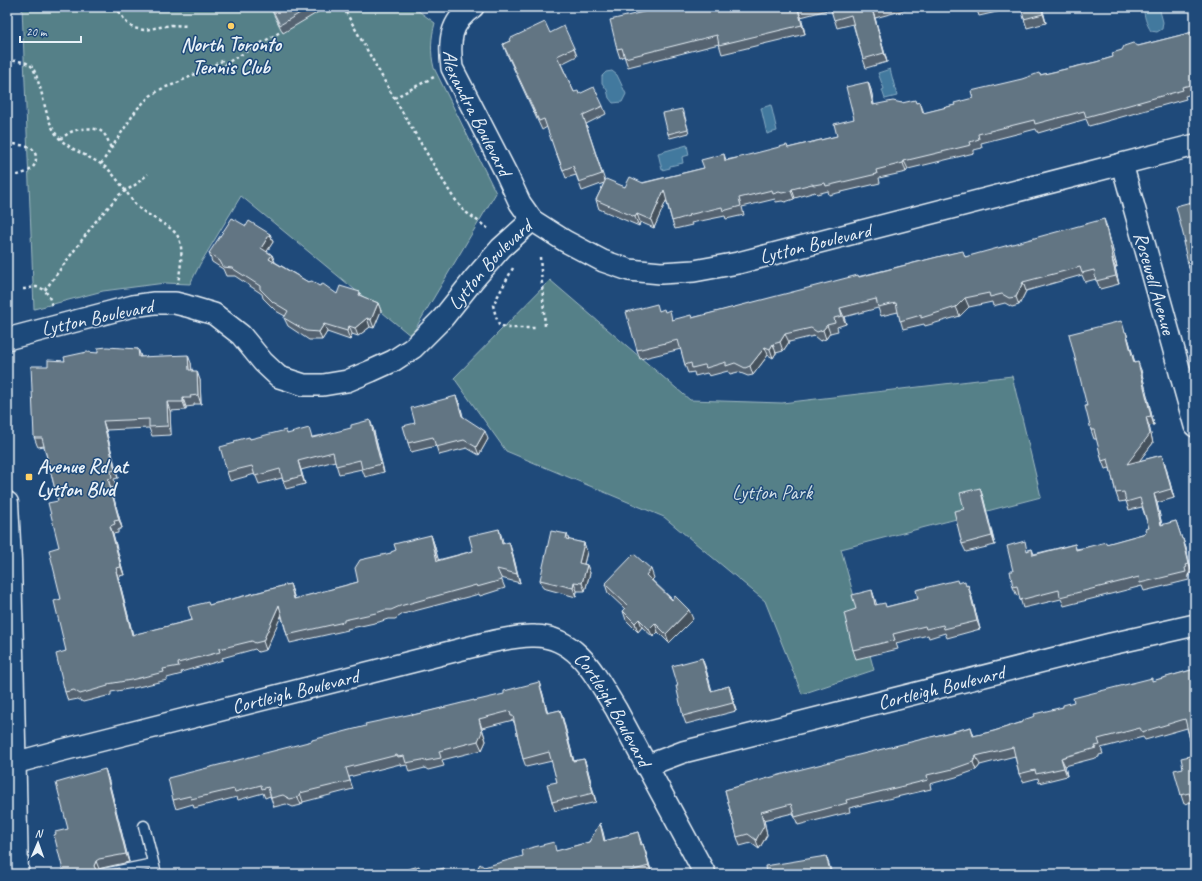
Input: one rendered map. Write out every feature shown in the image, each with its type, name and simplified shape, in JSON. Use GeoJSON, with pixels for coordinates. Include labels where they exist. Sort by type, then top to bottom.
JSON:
{"type":"FeatureCollection","features":[{"type":"Feature","properties":{"kind":"main road"},"geometry":{"type":"LineString","coordinates":[[7,503],[10,561],[10,764],[17,874]]}},
{"type":"Feature","properties":{"kind":"street","name":"Alexandra Boulevard"},"geometry":{"type":"LineString","coordinates":[[473,7],[464,13],[456,22],[451,36],[450,52],[452,68],[520,202],[532,220]]}},
{"type":"Feature","properties":{"kind":"street","name":"Lytton Boulevard"},"geometry":{"type":"LineString","coordinates":[[7,339],[133,306],[154,303],[175,303],[214,314],[241,336],[263,362],[279,377],[304,385],[324,385],[347,381],[371,372],[393,361],[413,348],[443,318],[501,248],[532,220],[565,241],[602,260],[629,270],[661,273],[694,271],[746,261],[1195,145]]}},
{"type":"Feature","properties":{"kind":"street","name":"Rosewell Avenue"},"geometry":{"type":"LineString","coordinates":[[1122,164],[1195,426]]}},
{"type":"Feature","properties":{"kind":"street","name":"Cortleigh Boulevard"},"geometry":{"type":"LineString","coordinates":[[10,764],[479,645],[533,635],[549,637],[565,644],[577,653],[590,668],[612,703],[646,766],[683,752],[1111,644],[1195,625]]}},
{"type":"Feature","properties":{"kind":"street"},"geometry":{"type":"LineString","coordinates":[[646,766],[705,874]]}},
{"type":"Feature","properties":{"kind":"lane"},"geometry":{"type":"LineString","coordinates":[[144,826],[156,874]]}},
{"type":"Feature","properties":{"kind":"lane"},"geometry":{"type":"LineString","coordinates":[[104,874],[153,864]]}},
{"type":"Feature","properties":{"kind":"path"},"geometry":{"type":"LineString","coordinates":[[115,7],[127,23],[133,28],[144,30],[171,25],[188,26]]}},
{"type":"Feature","properties":{"kind":"path"},"geometry":{"type":"LineString","coordinates":[[343,7],[394,98],[451,194],[463,210],[490,230]]}},
{"type":"Feature","properties":{"kind":"path"},"geometry":{"type":"LineString","coordinates":[[101,164],[137,109],[150,96],[163,88],[175,84],[222,61],[225,64],[282,30]]}},
{"type":"Feature","properties":{"kind":"path"},"geometry":{"type":"LineString","coordinates":[[7,60],[32,66],[37,78],[50,124],[60,139],[74,149],[101,164],[110,172],[138,208],[169,228],[177,236],[180,245],[181,259],[175,303]]}},
{"type":"Feature","properties":{"kind":"path"},"geometry":{"type":"LineString","coordinates":[[394,98],[439,75]]}},
{"type":"Feature","properties":{"kind":"path"},"geometry":{"type":"LineString","coordinates":[[60,139],[75,130],[96,129],[102,132],[108,139],[111,149]]}},
{"type":"Feature","properties":{"kind":"path"},"geometry":{"type":"LineString","coordinates":[[14,144],[29,147],[34,151],[36,156],[36,161],[30,170],[15,176]]}},
{"type":"Feature","properties":{"kind":"path"},"geometry":{"type":"LineString","coordinates":[[44,290],[96,221],[119,195],[135,185],[148,174]]}},
{"type":"Feature","properties":{"kind":"path"},"geometry":{"type":"LineString","coordinates":[[540,257],[545,326]]}},
{"type":"Feature","properties":{"kind":"path"},"geometry":{"type":"LineString","coordinates":[[514,266],[493,305],[496,317],[499,324],[509,328],[535,328]]}},
{"type":"Feature","properties":{"kind":"path"},"geometry":{"type":"LineString","coordinates":[[23,289],[38,287],[44,290],[50,296],[52,309]]}},
{"type":"Feature","properties":{"kind":"green space"},"geometry":{"type":"Polygon","coordinates":[[[22,7],[413,7],[435,23],[432,45],[434,68],[496,193],[411,336],[241,196],[200,264],[190,284],[165,283],[103,291],[34,309],[22,7]]]}},
{"type":"Feature","properties":{"kind":"green space","name":"Lytton Park"},"geometry":{"type":"Polygon","coordinates":[[[550,280],[690,400],[782,403],[1012,376],[1041,497],[841,549],[874,670],[802,694],[765,601],[664,517],[506,451],[454,378],[550,280]]]}},
{"type":"Feature","properties":{"kind":"water"},"geometry":{"type":"Polygon","coordinates":[[[1144,7],[1159,7],[1163,22],[1162,29],[1157,32],[1151,31],[1146,20],[1144,7]]]}},
{"type":"Feature","properties":{"kind":"water"},"geometry":{"type":"Polygon","coordinates":[[[890,69],[897,96],[885,99],[882,90],[884,89],[878,73],[890,69]]]}},
{"type":"Feature","properties":{"kind":"water"},"geometry":{"type":"Polygon","coordinates":[[[612,71],[617,75],[626,94],[622,102],[613,103],[602,83],[602,76],[606,72],[612,71]]]}},
{"type":"Feature","properties":{"kind":"water"},"geometry":{"type":"Polygon","coordinates":[[[771,105],[777,131],[767,134],[761,108],[771,105]]]}},
{"type":"Feature","properties":{"kind":"water"},"geometry":{"type":"Polygon","coordinates":[[[687,145],[689,155],[682,157],[683,163],[670,166],[670,168],[662,170],[658,153],[687,145]]]}},
{"type":"Feature","properties":{"kind":"building"},"geometry":{"type":"Polygon","coordinates":[[[271,7],[310,7],[280,25],[271,7]]]}},
{"type":"Feature","properties":{"kind":"building"},"geometry":{"type":"Polygon","coordinates":[[[664,7],[804,7],[798,9],[802,25],[719,45],[717,35],[625,58],[622,48],[617,49],[610,20],[664,7]]]}},
{"type":"Feature","properties":{"kind":"building"},"geometry":{"type":"Polygon","coordinates":[[[830,7],[880,7],[872,9],[884,53],[863,59],[851,15],[834,20],[830,7]]]}},
{"type":"Feature","properties":{"kind":"building"},"geometry":{"type":"Polygon","coordinates":[[[1021,7],[1041,7],[1043,14],[1024,19],[1021,7]]]}},
{"type":"Feature","properties":{"kind":"building"},"geometry":{"type":"Polygon","coordinates":[[[545,22],[550,33],[564,26],[574,48],[557,56],[574,92],[578,91],[579,94],[594,87],[603,106],[583,115],[602,174],[579,182],[573,166],[563,170],[544,119],[539,121],[503,44],[510,41],[509,39],[545,22]]]}},
{"type":"Feature","properties":{"kind":"building"},"geometry":{"type":"Polygon","coordinates":[[[1195,30],[1195,84],[1182,87],[1183,90],[1086,117],[1084,111],[1035,124],[1034,120],[978,134],[979,139],[970,142],[971,145],[904,161],[903,163],[876,170],[877,174],[826,186],[825,183],[812,184],[782,193],[779,192],[773,194],[772,190],[739,198],[741,206],[723,211],[722,207],[688,215],[689,216],[672,221],[664,190],[651,220],[637,214],[635,217],[596,200],[606,179],[625,187],[630,177],[643,183],[704,168],[701,160],[724,154],[725,161],[787,145],[788,148],[837,136],[834,124],[854,119],[846,87],[868,82],[873,105],[893,101],[902,103],[915,100],[916,103],[920,102],[923,113],[955,105],[954,103],[973,98],[971,91],[1022,79],[1039,73],[1040,75],[1096,62],[1113,57],[1112,53],[1122,50],[1124,46],[1133,43],[1138,46],[1193,32],[1195,30]]]}},
{"type":"Feature","properties":{"kind":"building"},"geometry":{"type":"Polygon","coordinates":[[[682,109],[688,129],[668,134],[663,113],[682,109]]]}},
{"type":"Feature","properties":{"kind":"building"},"geometry":{"type":"Polygon","coordinates":[[[1195,199],[1195,267],[1189,268],[1183,242],[1185,242],[1176,206],[1191,202],[1195,199]]]}},
{"type":"Feature","properties":{"kind":"building"},"geometry":{"type":"Polygon","coordinates":[[[232,218],[246,226],[249,221],[270,234],[261,248],[272,255],[269,259],[308,282],[312,281],[319,286],[323,284],[337,294],[340,286],[360,292],[359,295],[378,303],[371,320],[367,318],[355,328],[349,326],[347,331],[324,324],[319,332],[306,331],[284,318],[288,311],[273,302],[260,289],[260,286],[232,268],[223,267],[220,261],[209,253],[232,218]]]}},
{"type":"Feature","properties":{"kind":"building"},"geometry":{"type":"Polygon","coordinates":[[[1104,219],[1116,276],[1096,281],[1094,270],[1082,273],[1080,267],[1023,282],[1016,297],[1009,298],[1002,294],[990,297],[989,293],[965,298],[956,307],[921,318],[921,315],[900,321],[896,303],[878,307],[876,299],[840,308],[842,316],[834,318],[835,323],[827,325],[823,330],[817,332],[811,328],[785,334],[780,342],[773,344],[770,349],[765,347],[750,366],[745,368],[735,363],[726,366],[726,362],[706,368],[704,365],[692,368],[691,363],[685,365],[678,340],[637,350],[626,312],[657,304],[659,311],[664,309],[665,312],[670,310],[672,320],[691,315],[692,318],[858,275],[859,277],[953,253],[963,251],[965,257],[1104,219]]]}},
{"type":"Feature","properties":{"kind":"building"},"geometry":{"type":"Polygon","coordinates":[[[1121,321],[1126,332],[1134,363],[1138,362],[1151,416],[1146,417],[1150,434],[1127,464],[1162,455],[1171,489],[1154,494],[1161,525],[1176,521],[1183,539],[1189,564],[1186,565],[1186,572],[1140,583],[1139,577],[1060,597],[1059,590],[1020,600],[1017,586],[1013,587],[1010,571],[1013,571],[1007,546],[1025,541],[1027,551],[1032,549],[1033,555],[1075,544],[1076,550],[1106,542],[1106,544],[1146,533],[1145,529],[1149,528],[1140,498],[1126,502],[1124,492],[1116,493],[1108,459],[1102,461],[1094,430],[1091,430],[1085,406],[1087,406],[1069,334],[1121,321]]]}},
{"type":"Feature","properties":{"kind":"building"},"geometry":{"type":"Polygon","coordinates":[[[107,347],[138,349],[139,357],[188,355],[189,370],[197,371],[198,395],[190,396],[191,398],[183,398],[183,402],[167,402],[168,426],[149,427],[149,419],[103,421],[115,470],[111,471],[112,478],[108,479],[119,520],[114,521],[115,524],[110,526],[121,567],[116,568],[116,571],[132,635],[192,620],[188,607],[208,602],[209,605],[290,584],[294,599],[358,582],[355,568],[360,560],[391,553],[396,550],[394,544],[431,535],[437,561],[473,551],[469,536],[499,529],[502,544],[509,542],[517,574],[497,569],[502,580],[477,587],[476,585],[400,606],[391,610],[385,610],[344,620],[344,622],[287,635],[279,605],[263,641],[255,643],[252,641],[219,649],[220,652],[178,663],[179,666],[163,669],[164,672],[108,684],[108,686],[80,694],[74,690],[65,692],[56,654],[66,651],[54,601],[61,599],[49,550],[59,547],[48,503],[58,501],[42,438],[34,437],[31,366],[48,366],[48,360],[65,361],[64,357],[87,352],[98,353],[98,348],[107,347]]]}},
{"type":"Feature","properties":{"kind":"building"},"geometry":{"type":"Polygon","coordinates":[[[456,396],[462,416],[485,431],[476,447],[464,440],[436,447],[433,437],[408,443],[403,426],[415,423],[411,408],[456,396]]]}},
{"type":"Feature","properties":{"kind":"building"},"geometry":{"type":"Polygon","coordinates":[[[370,420],[381,464],[362,469],[360,460],[336,466],[333,452],[298,461],[302,476],[283,481],[280,469],[255,476],[252,466],[227,472],[220,447],[249,437],[250,439],[286,430],[287,434],[309,428],[312,438],[351,428],[351,425],[370,420]]]}},
{"type":"Feature","properties":{"kind":"building"},"geometry":{"type":"Polygon","coordinates":[[[980,488],[992,536],[962,544],[954,511],[964,509],[960,493],[980,488]]]}},
{"type":"Feature","properties":{"kind":"building"},"geometry":{"type":"Polygon","coordinates":[[[551,531],[567,534],[566,539],[584,543],[579,563],[587,565],[582,583],[574,582],[573,588],[540,580],[551,531]]]}},
{"type":"Feature","properties":{"kind":"building"},"geometry":{"type":"Polygon","coordinates":[[[634,554],[651,569],[646,575],[672,600],[675,596],[689,610],[666,634],[655,623],[649,629],[639,619],[635,623],[623,611],[628,606],[605,584],[634,554]]]}},
{"type":"Feature","properties":{"kind":"building"},"geometry":{"type":"Polygon","coordinates":[[[957,580],[958,583],[965,581],[966,586],[968,585],[977,621],[944,629],[943,625],[926,629],[925,626],[893,634],[895,640],[853,650],[844,613],[856,609],[852,595],[872,590],[875,605],[885,603],[886,607],[918,599],[916,590],[957,580]]]}},
{"type":"Feature","properties":{"kind":"building"},"geometry":{"type":"Polygon","coordinates":[[[702,658],[711,691],[729,686],[733,703],[683,716],[676,686],[678,686],[672,666],[702,658]]]}},
{"type":"Feature","properties":{"kind":"building"},"geometry":{"type":"Polygon","coordinates":[[[1195,669],[1195,799],[1192,800],[1189,793],[1181,795],[1174,770],[1183,768],[1181,758],[1194,755],[1185,719],[1142,732],[1140,728],[1098,739],[1100,745],[1095,746],[1096,748],[1061,758],[1064,768],[1036,774],[1035,770],[1019,774],[1013,747],[976,756],[973,762],[953,769],[927,775],[928,780],[846,800],[847,803],[795,817],[791,804],[761,812],[764,826],[756,840],[748,834],[737,837],[725,790],[794,771],[971,727],[973,736],[994,731],[1023,722],[1023,720],[1035,716],[1034,714],[1063,707],[1063,705],[1074,702],[1073,698],[1152,678],[1152,681],[1195,669]]]}},
{"type":"Feature","properties":{"kind":"building"},"geometry":{"type":"Polygon","coordinates":[[[539,682],[547,713],[560,710],[573,761],[584,759],[593,793],[552,802],[547,784],[557,782],[549,752],[523,759],[513,716],[511,716],[510,711],[479,719],[482,732],[478,741],[439,751],[441,758],[406,763],[404,756],[398,757],[397,755],[346,768],[350,781],[300,793],[298,797],[290,799],[283,795],[271,798],[268,787],[262,789],[261,785],[235,792],[234,789],[191,799],[190,796],[173,800],[168,778],[312,741],[366,726],[365,724],[413,715],[504,694],[504,691],[539,682]]]}},
{"type":"Feature","properties":{"kind":"building"},"geometry":{"type":"Polygon","coordinates":[[[105,769],[126,854],[99,859],[96,861],[94,866],[99,872],[119,868],[120,874],[64,874],[54,835],[56,834],[55,832],[68,829],[56,783],[105,769]]]}},
{"type":"Feature","properties":{"kind":"building"},"geometry":{"type":"Polygon","coordinates":[[[600,823],[604,841],[638,832],[649,866],[619,874],[617,872],[611,874],[453,874],[477,869],[480,864],[484,867],[523,856],[522,850],[554,842],[556,851],[589,842],[600,823]]]}},
{"type":"Feature","properties":{"kind":"building"},"geometry":{"type":"Polygon","coordinates":[[[826,856],[831,874],[766,874],[765,866],[826,856]]]}},
{"type":"Feature","properties":{"kind":"building"},"geometry":{"type":"Polygon","coordinates":[[[419,866],[421,874],[391,874],[419,866]]]}},
{"type":"Feature","properties":{"kind":"building"},"geometry":{"type":"Polygon","coordinates":[[[444,868],[445,874],[421,874],[444,868]]]}},
{"type":"Feature","properties":{"kind":"place","name":"North Toronto Tennis Club"},"geometry":{"type":"Point","coordinates":[231,26]}},
{"type":"Feature","properties":{"kind":"place","name":"Avenue Rd at Lytton Blvd"},"geometry":{"type":"Point","coordinates":[29,477]}}]}
